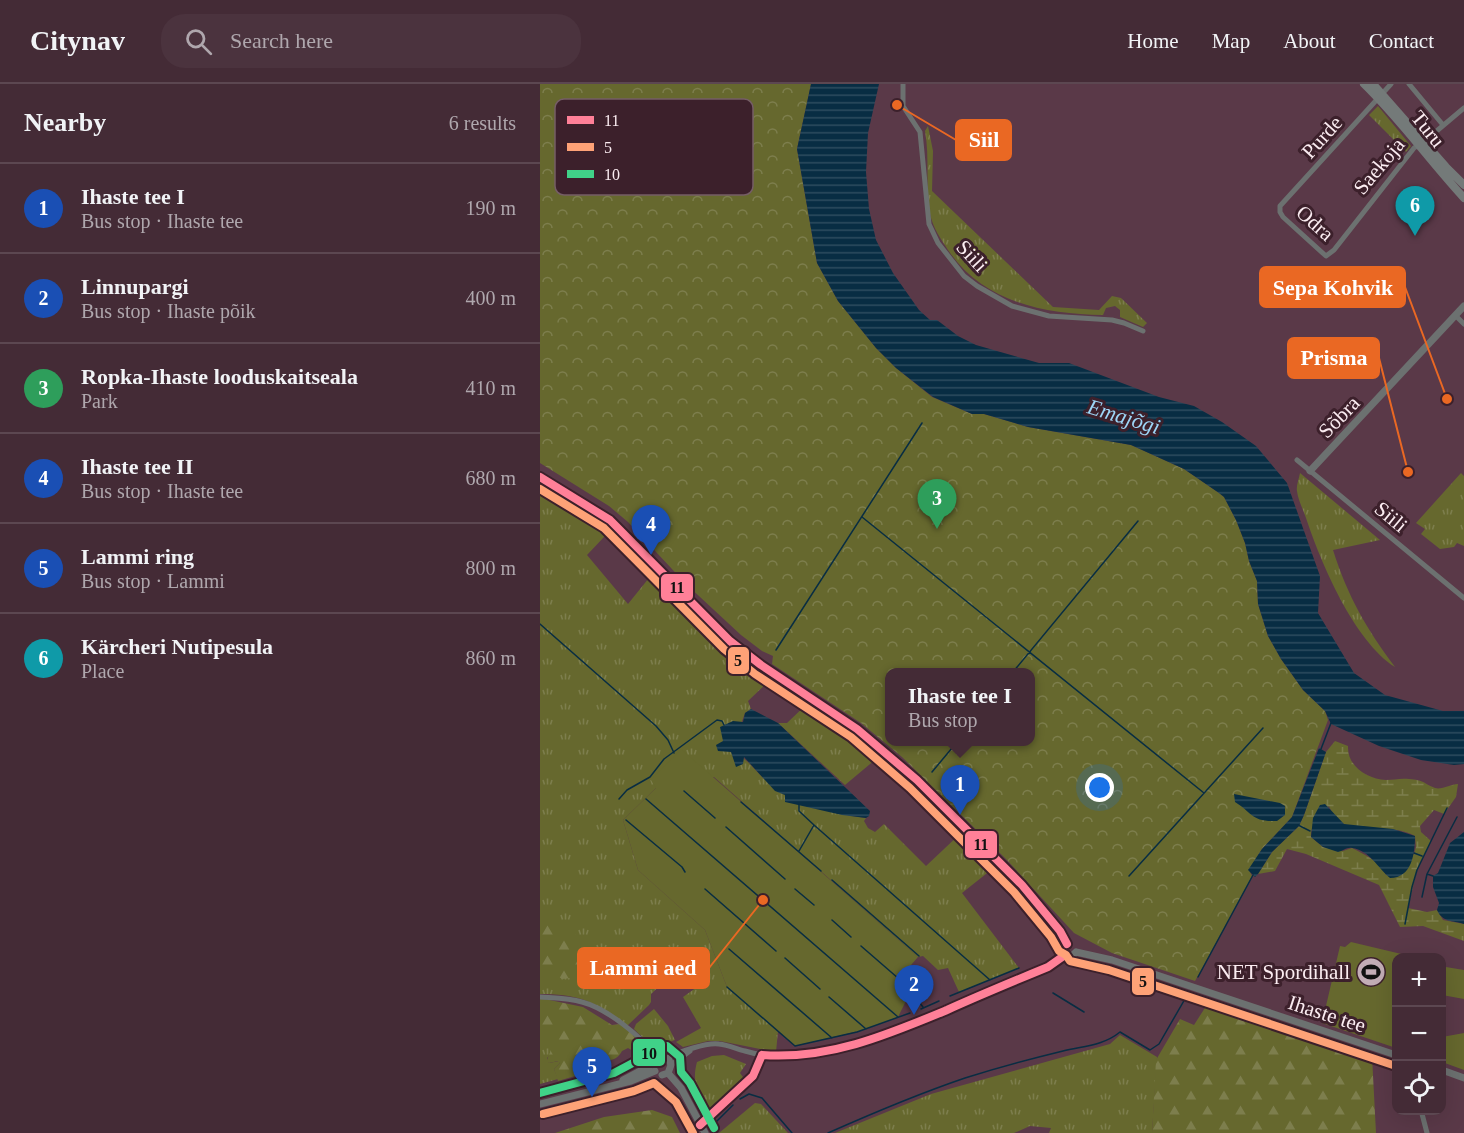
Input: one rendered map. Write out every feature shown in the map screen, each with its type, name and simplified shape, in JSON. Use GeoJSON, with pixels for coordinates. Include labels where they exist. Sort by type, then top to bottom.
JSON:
{"type":"FeatureCollection","features":[{"type":"Feature","properties":{"kind":"main road","name":"Turu"},"geometry":{"type":"LineString","coordinates":[[1364,84],[1380,96]]}},
{"type":"Feature","properties":{"kind":"main road","name":"Turu"},"geometry":{"type":"LineString","coordinates":[[1373,84],[1380,96],[1464,198]]}},
{"type":"Feature","properties":{"kind":"main road","name":"Turu"},"geometry":{"type":"LineString","coordinates":[[1421,143],[1464,185]]}},
{"type":"Feature","properties":{"kind":"street","name":"Siili"},"geometry":{"type":"LineString","coordinates":[[903,84],[903,105],[920,132],[928,224],[938,243],[964,276],[1012,306],[1049,316],[1112,320],[1143,331]]}},
{"type":"Feature","properties":{"kind":"street","name":"Purde"},"geometry":{"type":"LineString","coordinates":[[1280,212],[1283,203],[1391,84]]}},
{"type":"Feature","properties":{"kind":"street"},"geometry":{"type":"LineString","coordinates":[[1409,84],[1443,124]]}},
{"type":"Feature","properties":{"kind":"street","name":"Saekoja"},"geometry":{"type":"LineString","coordinates":[[1329,255],[1389,177],[1421,143],[1464,108]]}},
{"type":"Feature","properties":{"kind":"street","name":"Odra"},"geometry":{"type":"LineString","coordinates":[[1280,212],[1326,256],[1329,255]]}},
{"type":"Feature","properties":{"kind":"street","name":"Sõbra"},"geometry":{"type":"LineString","coordinates":[[1310,471],[1464,306]]}},
{"type":"Feature","properties":{"kind":"street"},"geometry":{"type":"LineString","coordinates":[[1455,315],[1464,324]]}},
{"type":"Feature","properties":{"kind":"street","name":"Siili"},"geometry":{"type":"LineString","coordinates":[[1297,460],[1464,598]]}},
{"type":"Feature","properties":{"kind":"street"},"geometry":{"type":"LineString","coordinates":[[540,477],[615,525],[696,609],[749,656],[831,710],[877,744],[1002,863],[1059,931],[1067,944],[1073,945],[1076,952],[1072,956],[1065,955],[1048,967],[884,1035],[845,1047],[789,1057],[762,1056],[720,1044],[705,1045],[692,1050],[659,1071],[631,1081],[540,1104]]}},
{"type":"Feature","properties":{"kind":"street"},"geometry":{"type":"LineString","coordinates":[[1065,955],[1063,949],[1067,944]]}},
{"type":"Feature","properties":{"kind":"street","name":"Ihaste tee"},"geometry":{"type":"LineString","coordinates":[[1076,952],[1112,960],[1392,1054]]}},
{"type":"Feature","properties":{"kind":"street"},"geometry":{"type":"LineString","coordinates":[[540,997],[582,1002],[594,1006],[631,1032],[659,1057],[667,1058],[682,1051],[692,1050]]}},
{"type":"Feature","properties":{"kind":"street"},"geometry":{"type":"LineString","coordinates":[[659,1057],[659,1071]]}},
{"type":"Feature","properties":{"kind":"street"},"geometry":{"type":"LineString","coordinates":[[667,1058],[671,1065]]}},
{"type":"Feature","properties":{"kind":"street"},"geometry":{"type":"LineString","coordinates":[[659,1071],[678,1085],[705,1133]]}},
{"type":"Feature","properties":{"kind":"street"},"geometry":{"type":"LineString","coordinates":[[1446,1071],[1464,1078]]}},
{"type":"Feature","properties":{"kind":"street"},"geometry":{"type":"LineString","coordinates":[[1422,1115],[1427,1133]]}},
{"type":"Feature","properties":{"kind":"green space"},"geometry":{"type":"Polygon","coordinates":[[[540,84],[811,84],[797,149],[817,263],[838,301],[876,348],[896,368],[932,397],[972,414],[984,414],[1028,427],[1131,445],[1184,469],[1224,497],[1245,543],[1257,581],[1258,604],[1268,636],[1303,690],[1325,711],[1328,720],[1292,817],[1262,849],[1249,870],[1252,876],[1195,981],[1112,953],[1074,933],[1006,859],[889,746],[1035,746],[1035,668],[885,668],[885,743],[861,723],[772,664],[773,656],[762,651],[741,635],[686,584],[628,522],[609,506],[540,463],[540,84]]]}},
{"type":"Feature","properties":{"kind":"green space"},"geometry":{"type":"Polygon","coordinates":[[[1378,106],[1411,146],[1406,152],[1369,115],[1378,106]]]}},
{"type":"Feature","properties":{"kind":"green space"},"geometry":{"type":"Polygon","coordinates":[[[928,126],[933,151],[932,191],[1053,307],[1099,310],[1112,296],[1121,298],[1147,323],[1143,327],[1120,317],[1120,310],[1115,306],[1106,308],[1103,315],[1059,312],[1016,302],[979,282],[962,268],[940,237],[930,214],[925,131],[928,126]]]}},
{"type":"Feature","properties":{"kind":"green space"},"geometry":{"type":"Polygon","coordinates":[[[1300,473],[1380,540],[1333,550],[1359,612],[1395,667],[1366,639],[1330,578],[1298,498],[1297,487],[1300,473]]]}},
{"type":"Feature","properties":{"kind":"green space"},"geometry":{"type":"Polygon","coordinates":[[[1461,473],[1464,476],[1464,546],[1457,543],[1454,547],[1440,549],[1421,534],[1425,529],[1416,523],[1461,473]]]}},
{"type":"Feature","properties":{"kind":"green space"},"geometry":{"type":"Polygon","coordinates":[[[540,485],[582,510],[615,534],[604,537],[587,555],[628,604],[653,573],[752,667],[772,678],[748,701],[751,709],[745,713],[731,752],[747,761],[762,777],[778,789],[801,802],[866,818],[864,821],[868,828],[875,832],[884,824],[926,866],[961,833],[996,866],[962,893],[1019,968],[959,992],[948,968],[938,970],[923,956],[918,957],[714,777],[656,788],[623,820],[638,870],[705,930],[727,987],[778,1031],[776,1052],[720,1041],[708,1041],[683,1047],[676,1042],[701,1028],[683,997],[700,985],[689,974],[673,988],[665,981],[651,994],[649,1005],[627,1026],[587,1001],[554,994],[540,994],[540,964],[549,916],[540,916],[540,485]]]}},
{"type":"Feature","properties":{"kind":"green space"},"geometry":{"type":"Polygon","coordinates":[[[810,701],[842,722],[882,754],[845,785],[778,723],[787,723],[810,701]]]}},
{"type":"Feature","properties":{"kind":"green space"},"geometry":{"type":"Polygon","coordinates":[[[1335,741],[1348,746],[1351,760],[1359,770],[1379,779],[1414,779],[1435,788],[1458,784],[1456,797],[1444,814],[1434,810],[1420,826],[1421,832],[1431,841],[1417,870],[1408,908],[1427,912],[1437,910],[1443,920],[1464,924],[1464,941],[1423,926],[1400,927],[1379,885],[1306,854],[1287,849],[1275,871],[1258,874],[1272,852],[1299,826],[1326,752],[1335,741]],[[1329,806],[1317,820],[1311,832],[1311,837],[1323,847],[1343,851],[1352,848],[1376,862],[1386,875],[1414,854],[1415,836],[1399,830],[1362,828],[1344,824],[1333,814],[1329,806]]]}},
{"type":"Feature","properties":{"kind":"green space"},"geometry":{"type":"Polygon","coordinates":[[[681,749],[918,957],[898,980],[907,999],[898,1017],[867,1029],[795,1046],[727,987],[705,930],[638,870],[623,820],[656,788],[651,780],[681,749]]]}},
{"type":"Feature","properties":{"kind":"green space"},"geometry":{"type":"Polygon","coordinates":[[[540,916],[549,916],[594,948],[592,965],[580,977],[562,979],[540,964],[540,916]]]}},
{"type":"Feature","properties":{"kind":"green space"},"geometry":{"type":"Polygon","coordinates":[[[1351,942],[1397,953],[1392,953],[1392,1047],[1322,1023],[1340,946],[1345,947],[1351,942]]]}},
{"type":"Feature","properties":{"kind":"green space"},"geometry":{"type":"Polygon","coordinates":[[[1446,967],[1464,970],[1464,999],[1446,996],[1446,967]]]}},
{"type":"Feature","properties":{"kind":"green space"},"geometry":{"type":"Polygon","coordinates":[[[540,998],[583,1007],[612,1025],[621,1024],[651,1049],[640,1064],[633,1051],[628,1048],[613,1059],[594,1061],[592,1071],[558,1081],[554,1069],[560,1063],[547,1061],[550,1047],[547,1042],[540,1042],[540,998]]]}},
{"type":"Feature","properties":{"kind":"green space"},"geometry":{"type":"Polygon","coordinates":[[[1210,1000],[1372,1056],[1376,1133],[1152,1133],[1156,1060],[1180,1019],[1194,1025],[1210,1000]]]}},
{"type":"Feature","properties":{"kind":"green space"},"geometry":{"type":"Polygon","coordinates":[[[654,1009],[668,1026],[675,1040],[652,1044],[634,1029],[636,1024],[654,1009]]]}},
{"type":"Feature","properties":{"kind":"green space"},"geometry":{"type":"Polygon","coordinates":[[[1464,1033],[1464,1070],[1446,1063],[1446,1036],[1464,1033]]]}},
{"type":"Feature","properties":{"kind":"green space"},"geometry":{"type":"Polygon","coordinates":[[[1120,1035],[1157,1057],[1152,1133],[1049,1133],[1051,1128],[1030,1126],[1014,1133],[835,1133],[931,1094],[1110,1044],[1120,1035]]]}},
{"type":"Feature","properties":{"kind":"green space"},"geometry":{"type":"Polygon","coordinates":[[[540,1042],[548,1042],[552,1048],[547,1058],[549,1063],[559,1061],[560,1063],[554,1069],[558,1079],[540,1084],[540,1042]]]}},
{"type":"Feature","properties":{"kind":"green space"},"geometry":{"type":"Polygon","coordinates":[[[724,1055],[746,1064],[740,1073],[745,1080],[709,1113],[696,1083],[697,1062],[712,1056],[724,1055]]]}},
{"type":"Feature","properties":{"kind":"green space"},"geometry":{"type":"Polygon","coordinates":[[[755,1103],[761,1104],[788,1133],[719,1133],[755,1103]]]}},
{"type":"Feature","properties":{"kind":"green space"},"geometry":{"type":"Polygon","coordinates":[[[652,1110],[672,1117],[680,1133],[555,1133],[604,1117],[652,1110]]]}},
{"type":"Feature","properties":{"kind":"water","name":"Emajõgi"},"geometry":{"type":"Polygon","coordinates":[[[811,84],[879,84],[868,133],[866,172],[869,209],[876,240],[893,273],[919,310],[930,320],[937,320],[958,336],[976,345],[1039,363],[1069,363],[1159,397],[1194,406],[1256,446],[1287,483],[1320,576],[1318,613],[1354,673],[1385,695],[1443,711],[1464,711],[1464,764],[1454,765],[1421,760],[1379,746],[1331,724],[1325,711],[1303,690],[1268,636],[1258,604],[1257,581],[1245,543],[1236,520],[1224,497],[1219,493],[1184,469],[1131,445],[1028,427],[984,414],[972,414],[933,397],[896,368],[876,348],[838,301],[817,263],[797,149],[811,84]]]}},
{"type":"Feature","properties":{"kind":"water"},"geometry":{"type":"Polygon","coordinates":[[[751,709],[778,723],[870,811],[869,816],[866,818],[842,815],[785,802],[785,795],[775,791],[744,757],[743,764],[736,767],[731,752],[718,751],[716,745],[723,741],[720,727],[733,721],[743,722],[745,713],[751,709]]]}},
{"type":"Feature","properties":{"kind":"water"},"geometry":{"type":"Polygon","coordinates":[[[1319,748],[1326,752],[1299,826],[1272,852],[1255,877],[1248,870],[1262,849],[1292,817],[1319,748]]]}},
{"type":"Feature","properties":{"kind":"water"},"geometry":{"type":"Polygon","coordinates":[[[1234,794],[1280,803],[1285,806],[1285,815],[1277,821],[1257,818],[1235,802],[1234,794]]]}},
{"type":"Feature","properties":{"kind":"water"},"geometry":{"type":"Polygon","coordinates":[[[1325,804],[1344,824],[1393,829],[1415,836],[1413,857],[1408,869],[1397,877],[1390,878],[1358,849],[1348,848],[1338,852],[1323,847],[1311,837],[1313,818],[1320,805],[1325,804]]]}},
{"type":"Feature","properties":{"kind":"water"},"geometry":{"type":"Polygon","coordinates":[[[1464,832],[1464,924],[1445,919],[1439,914],[1433,876],[1438,873],[1450,843],[1464,832]]]}},
{"type":"Feature","properties":{"kind":"waterway"},"geometry":{"type":"LineString","coordinates":[[776,650],[922,423]]}},
{"type":"Feature","properties":{"kind":"waterway"},"geometry":{"type":"LineString","coordinates":[[862,517],[1204,793]]}},
{"type":"Feature","properties":{"kind":"waterway"},"geometry":{"type":"LineString","coordinates":[[1016,668],[1138,521]]}},
{"type":"Feature","properties":{"kind":"waterway"},"geometry":{"type":"LineString","coordinates":[[540,624],[656,726],[668,740],[674,753]]}},
{"type":"Feature","properties":{"kind":"waterway"},"geometry":{"type":"LineString","coordinates":[[619,799],[627,790],[650,777],[664,759],[717,720],[722,721],[724,725]]}},
{"type":"Feature","properties":{"kind":"waterway"},"geometry":{"type":"LineString","coordinates":[[1321,749],[1331,723]]}},
{"type":"Feature","properties":{"kind":"waterway"},"geometry":{"type":"LineString","coordinates":[[1129,876],[1263,728]]}},
{"type":"Feature","properties":{"kind":"waterway"},"geometry":{"type":"LineString","coordinates":[[932,772],[954,746]]}},
{"type":"Feature","properties":{"kind":"waterway"},"geometry":{"type":"LineString","coordinates":[[684,791],[715,818]]}},
{"type":"Feature","properties":{"kind":"waterway"},"geometry":{"type":"LineString","coordinates":[[646,799],[898,1017]]}},
{"type":"Feature","properties":{"kind":"waterway"},"geometry":{"type":"LineString","coordinates":[[741,802],[821,871]]}},
{"type":"Feature","properties":{"kind":"waterway"},"geometry":{"type":"LineString","coordinates":[[799,805],[799,811],[814,825],[799,851]]}},
{"type":"Feature","properties":{"kind":"waterway"},"geometry":{"type":"LineString","coordinates":[[1405,924],[1417,870],[1447,808]]}},
{"type":"Feature","properties":{"kind":"waterway"},"geometry":{"type":"LineString","coordinates":[[1427,874],[1457,817]]}},
{"type":"Feature","properties":{"kind":"waterway"},"geometry":{"type":"LineString","coordinates":[[626,820],[685,872]]}},
{"type":"Feature","properties":{"kind":"waterway"},"geometry":{"type":"LineString","coordinates":[[814,825],[990,980]]}},
{"type":"Feature","properties":{"kind":"waterway"},"geometry":{"type":"LineString","coordinates":[[1298,825],[1310,831]]}},
{"type":"Feature","properties":{"kind":"waterway"},"geometry":{"type":"LineString","coordinates":[[726,827],[785,879]]}},
{"type":"Feature","properties":{"kind":"waterway"},"geometry":{"type":"LineString","coordinates":[[1414,853],[1422,856]]}},
{"type":"Feature","properties":{"kind":"waterway"},"geometry":{"type":"LineString","coordinates":[[1422,897],[1427,874],[1433,876]]}},
{"type":"Feature","properties":{"kind":"waterway"},"geometry":{"type":"LineString","coordinates":[[1198,977],[1253,875]]}},
{"type":"Feature","properties":{"kind":"waterway"},"geometry":{"type":"LineString","coordinates":[[832,880],[919,956]]}},
{"type":"Feature","properties":{"kind":"waterway"},"geometry":{"type":"LineString","coordinates":[[705,889],[776,951]]}},
{"type":"Feature","properties":{"kind":"waterway"},"geometry":{"type":"LineString","coordinates":[[795,889],[814,905]]}},
{"type":"Feature","properties":{"kind":"waterway"},"geometry":{"type":"LineString","coordinates":[[832,920],[851,937]]}},
{"type":"Feature","properties":{"kind":"waterway"},"geometry":{"type":"LineString","coordinates":[[861,946],[906,985],[913,995]]}},
{"type":"Feature","properties":{"kind":"waterway"},"geometry":{"type":"LineString","coordinates":[[729,949],[832,1038]]}},
{"type":"Feature","properties":{"kind":"waterway"},"geometry":{"type":"LineString","coordinates":[[785,958],[820,989]]}},
{"type":"Feature","properties":{"kind":"waterway"},"geometry":{"type":"LineString","coordinates":[[950,996],[1019,968]]}},
{"type":"Feature","properties":{"kind":"waterway"},"geometry":{"type":"LineString","coordinates":[[727,987],[795,1046],[857,1032],[910,1013]]}},
{"type":"Feature","properties":{"kind":"waterway"},"geometry":{"type":"LineString","coordinates":[[828,1133],[965,1078],[1038,1057],[1100,1043],[1120,1032],[1150,1050],[1159,1044],[1189,992]]}},
{"type":"Feature","properties":{"kind":"waterway"},"geometry":{"type":"LineString","coordinates":[[1053,993],[1084,1012]]}},
{"type":"Feature","properties":{"kind":"waterway"},"geometry":{"type":"LineString","coordinates":[[829,997],[866,1029]]}},
{"type":"Feature","properties":{"kind":"waterway"},"geometry":{"type":"LineString","coordinates":[[918,1001],[923,1007]]}},
{"type":"Feature","properties":{"kind":"waterway"},"geometry":{"type":"LineString","coordinates":[[921,1009],[939,1001]]}},
{"type":"Feature","properties":{"kind":"waterway"},"geometry":{"type":"LineString","coordinates":[[740,1099],[749,1094],[762,1098],[792,1133]]}},
{"type":"Feature","properties":{"kind":"waterway"},"geometry":{"type":"LineString","coordinates":[[717,1121],[733,1105]]}},
{"type":"Feature","properties":{"kind":"transit line","name":"11"},"geometry":{"type":"LineString","coordinates":[[540,477],[610,520],[730,641],[761,665],[857,729],[917,780],[1022,885],[1060,931],[1067,944]]}},
{"type":"Feature","properties":{"kind":"transit line","name":"5"},"geometry":{"type":"LineString","coordinates":[[540,489],[604,528],[724,649],[755,674],[851,737],[910,788],[1014,892],[1051,937],[1059,951],[1070,961],[1109,970],[1392,1065]]}},
{"type":"Feature","properties":{"kind":"transit line","name":"11"},"geometry":{"type":"LineString","coordinates":[[762,1055],[810,1054],[880,1037],[1048,967],[1065,955]]}},
{"type":"Feature","properties":{"kind":"transit line","name":"10"},"geometry":{"type":"LineString","coordinates":[[540,1093],[614,1073],[646,1056],[654,1048],[667,1046],[680,1057],[681,1072],[690,1083],[714,1128]]}},
{"type":"Feature","properties":{"kind":"transit line","name":"11"},"geometry":{"type":"LineString","coordinates":[[700,1125],[753,1076],[762,1055]]}},
{"type":"Feature","properties":{"kind":"transit line","name":"5"},"geometry":{"type":"LineString","coordinates":[[543,1114],[634,1091],[654,1083],[676,1102],[693,1133]]}},
{"type":"Feature","properties":{"kind":"place","name":"Siil"},"geometry":{"type":"Point","coordinates":[897,105]}},
{"type":"Feature","properties":{"kind":"place","name":"Kärcheri Nutipesula"},"geometry":{"type":"Point","coordinates":[1415,236]}},
{"type":"Feature","properties":{"kind":"place","name":"Sepa Kohvik"},"geometry":{"type":"Point","coordinates":[1447,399]}},
{"type":"Feature","properties":{"kind":"place","name":"Prisma"},"geometry":{"type":"Point","coordinates":[1408,472]}},
{"type":"Feature","properties":{"kind":"place","name":"Ropka-Ihaste looduskaitseala"},"geometry":{"type":"Point","coordinates":[937,529]}},
{"type":"Feature","properties":{"kind":"place","name":"Ihaste tee II"},"geometry":{"type":"Point","coordinates":[651,555]}},
{"type":"Feature","properties":{"kind":"place","name":"Ihaste tee I"},"geometry":{"type":"Point","coordinates":[960,815]}},
{"type":"Feature","properties":{"kind":"place","name":"Lammi aed"},"geometry":{"type":"Point","coordinates":[763,900]}},
{"type":"Feature","properties":{"kind":"place","name":"NET Spordihall"},"geometry":{"type":"Point","coordinates":[1371,972]}},
{"type":"Feature","properties":{"kind":"place","name":"Linnupargi"},"geometry":{"type":"Point","coordinates":[914,1015]}},
{"type":"Feature","properties":{"kind":"place","name":"Lammi ring"},"geometry":{"type":"Point","coordinates":[592,1097]}}]}
